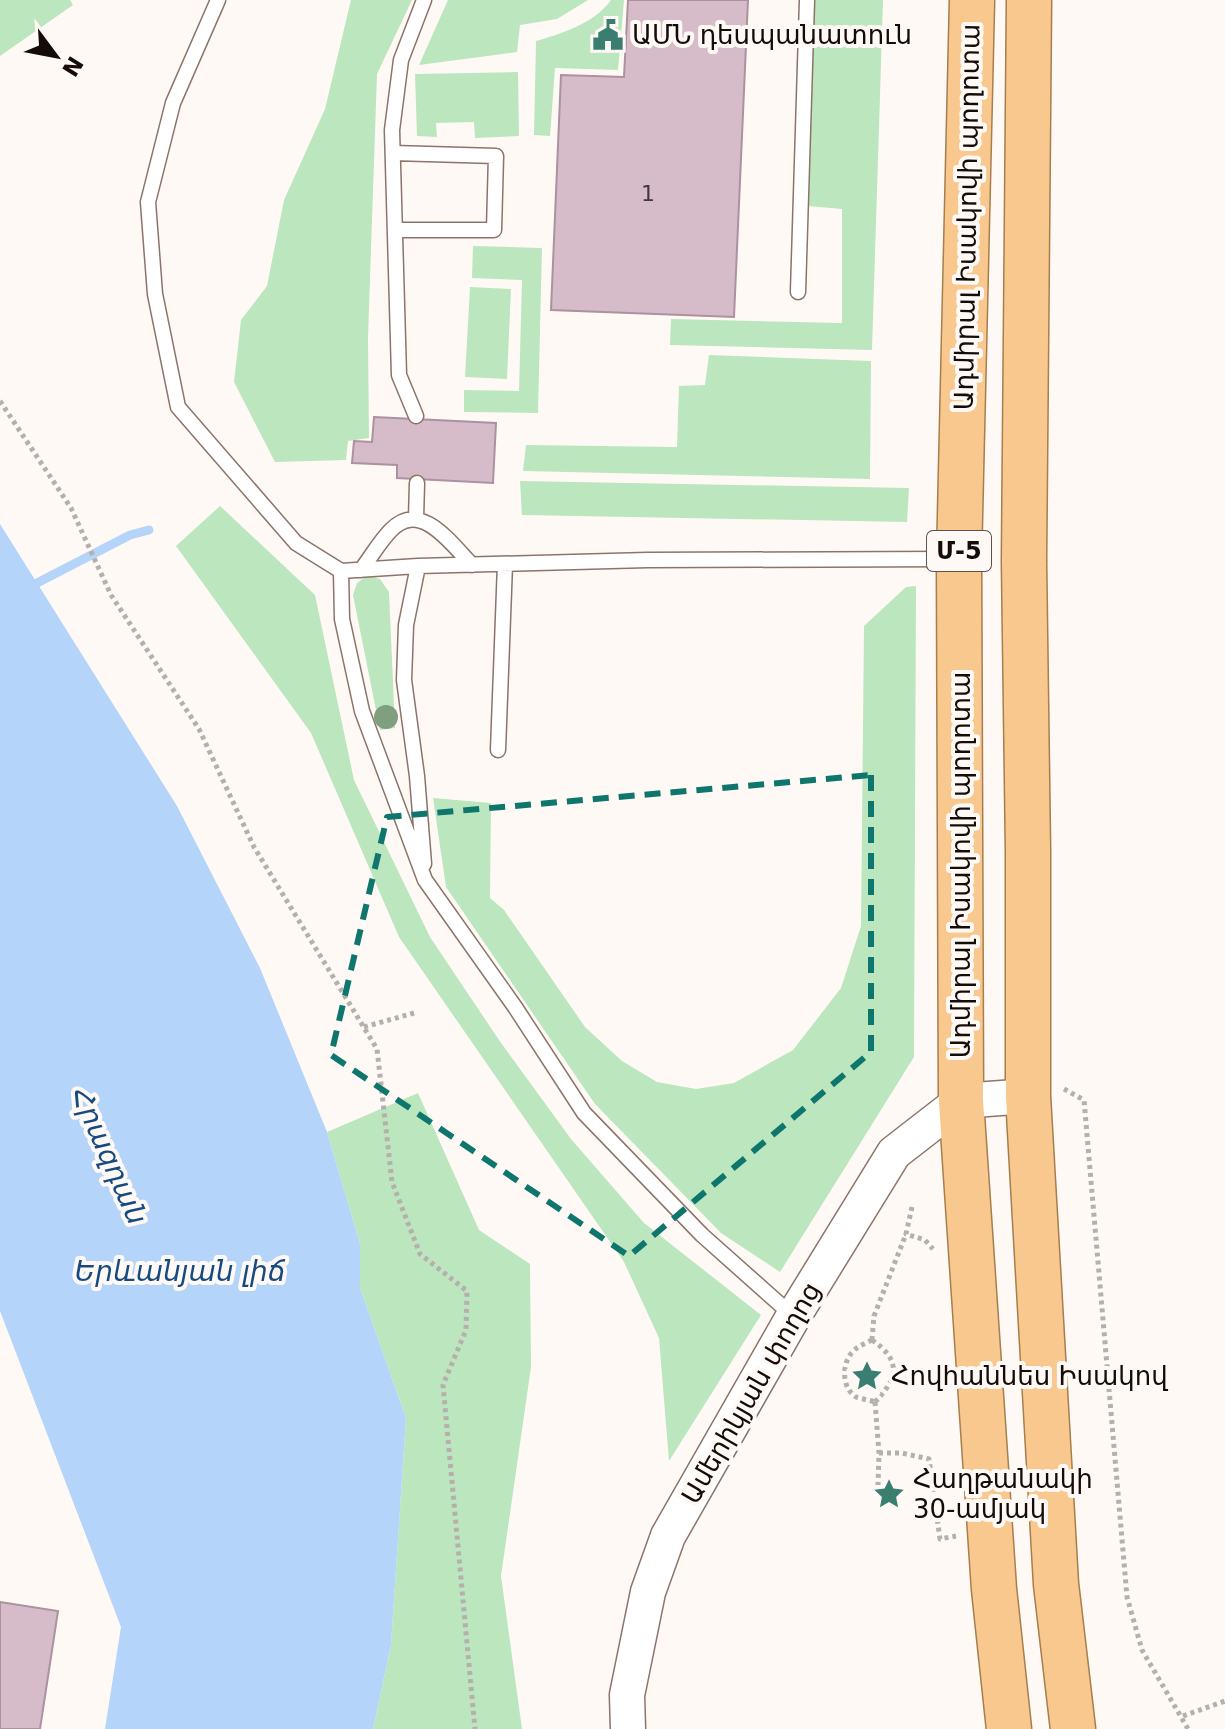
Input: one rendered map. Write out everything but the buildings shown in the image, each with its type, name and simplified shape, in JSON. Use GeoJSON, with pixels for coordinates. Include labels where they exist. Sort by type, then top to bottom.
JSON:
{"type":"FeatureCollection","features":[{"type":"Feature","properties":{"kind":"highway","name":"Ադմիրալ Իսակովի պողոտա"},"geometry":{"type":"LineString","coordinates":[[972,0],[959,559],[961,1101],[994,1589],[1009,1729]]}},
{"type":"Feature","properties":{"kind":"highway","name":"Մ-5"},"geometry":{"type":"LineString","coordinates":[[1029,0],[1024,545],[1028,1096],[1056,1584],[1073,1729]]}},
{"type":"Feature","properties":{"kind":"highway"},"geometry":{"type":"LineString","coordinates":[[1056,1584],[1095,1729]]}},
{"type":"Feature","properties":{"kind":"street"},"geometry":{"type":"LineString","coordinates":[[961,1101],[1028,1096]]}},
{"type":"Feature","properties":{"kind":"street","name":"Ամերիկյան փողոց"},"geometry":{"type":"LineString","coordinates":[[628,1729],[627,1695],[648,1592],[668,1536],[793,1317],[894,1153],[961,1101]]}},
{"type":"Feature","properties":{"kind":"lane"},"geometry":{"type":"LineString","coordinates":[[218,0],[173,103],[148,202],[155,294],[178,407],[296,543],[341,571],[648,560],[959,559]]}},
{"type":"Feature","properties":{"kind":"lane"},"geometry":{"type":"LineString","coordinates":[[416,416],[399,375],[392,130],[401,60],[424,0]]}},
{"type":"Feature","properties":{"kind":"lane"},"geometry":{"type":"LineString","coordinates":[[798,292],[807,0]]}},
{"type":"Feature","properties":{"kind":"lane"},"geometry":{"type":"LineString","coordinates":[[393,153],[496,156],[494,230],[395,230]]}},
{"type":"Feature","properties":{"kind":"lane"},"geometry":{"type":"LineString","coordinates":[[416,519],[417,483]]}},
{"type":"Feature","properties":{"kind":"lane"},"geometry":{"type":"LineString","coordinates":[[361,570],[392,529],[403,521],[416,519],[431,523],[472,565]]}},
{"type":"Feature","properties":{"kind":"lane"},"geometry":{"type":"LineString","coordinates":[[498,750],[505,564]]}},
{"type":"Feature","properties":{"kind":"lane"},"geometry":{"type":"LineString","coordinates":[[418,566],[406,625],[404,680],[417,776],[425,880]]}},
{"type":"Feature","properties":{"kind":"lane"},"geometry":{"type":"LineString","coordinates":[[341,571],[342,619],[362,711],[425,880],[515,1007],[584,1113],[702,1235],[793,1317]]}},
{"type":"Feature","properties":{"kind":"path"},"geometry":{"type":"LineString","coordinates":[[0,401],[71,508],[111,595],[199,729],[254,847],[377,1049],[392,1182],[420,1254],[467,1291],[466,1330],[443,1385],[475,1729]]}},
{"type":"Feature","properties":{"kind":"path"},"geometry":{"type":"LineString","coordinates":[[364,1027],[414,1013]]}},
{"type":"Feature","properties":{"kind":"path"},"geometry":{"type":"LineString","coordinates":[[1028,1096],[1066,1089],[1084,1100],[1127,1597],[1142,1650],[1188,1729]]}},
{"type":"Feature","properties":{"kind":"path"},"geometry":{"type":"LineString","coordinates":[[872,1340],[874,1316],[906,1234]]}},
{"type":"Feature","properties":{"kind":"path"},"geometry":{"type":"LineString","coordinates":[[872,1340],[891,1357],[894,1373],[891,1385],[875,1402],[878,1485]]}},
{"type":"Feature","properties":{"kind":"path"},"geometry":{"type":"LineString","coordinates":[[872,1340],[849,1355],[844,1374],[846,1386],[856,1397],[875,1402]]}},
{"type":"Feature","properties":{"kind":"path"},"geometry":{"type":"LineString","coordinates":[[879,1453],[902,1453],[929,1459],[940,1539]]}},
{"type":"Feature","properties":{"kind":"path"},"geometry":{"type":"LineString","coordinates":[[1183,1716],[1225,1701]]}},
{"type":"Feature","properties":{"kind":"highlighted area"},"geometry":{"type":"Polygon","coordinates":[[[871,775],[871,1052],[629,1256],[331,1055],[387,817],[871,775]]]}},
{"type":"Feature","properties":{"kind":"green space"},"geometry":{"type":"Polygon","coordinates":[[[0,0],[70,0],[73,5],[0,56],[0,0]]]}},
{"type":"Feature","properties":{"kind":"green space"},"geometry":{"type":"Polygon","coordinates":[[[351,0],[412,0],[377,74],[368,338],[369,438],[348,441],[346,460],[275,462],[234,382],[241,320],[267,286],[284,200],[325,109],[351,0]]]}},
{"type":"Feature","properties":{"kind":"green space"},"geometry":{"type":"Polygon","coordinates":[[[448,0],[588,0],[557,19],[520,25],[517,52],[419,65],[448,0]]]}},
{"type":"Feature","properties":{"kind":"green space"},"geometry":{"type":"Polygon","coordinates":[[[611,0],[624,0],[618,70],[555,68],[550,136],[534,135],[536,41],[587,21],[611,0]]]}},
{"type":"Feature","properties":{"kind":"green space"},"geometry":{"type":"Polygon","coordinates":[[[814,0],[883,0],[872,350],[670,345],[671,319],[842,323],[842,209],[808,206],[814,0]]]}},
{"type":"Feature","properties":{"kind":"green space"},"geometry":{"type":"Polygon","coordinates":[[[518,72],[519,136],[475,138],[474,122],[436,123],[437,137],[417,136],[415,74],[518,72]]]}},
{"type":"Feature","properties":{"kind":"green space"},"geometry":{"type":"Polygon","coordinates":[[[473,246],[542,248],[538,413],[464,412],[464,390],[519,391],[522,280],[472,278],[473,246]]]}},
{"type":"Feature","properties":{"kind":"green space"},"geometry":{"type":"Polygon","coordinates":[[[470,287],[511,289],[507,379],[465,377],[470,287]]]}},
{"type":"Feature","properties":{"kind":"green space"},"geometry":{"type":"Polygon","coordinates":[[[709,355],[871,361],[870,479],[523,471],[526,445],[677,447],[679,386],[705,385],[709,355]]]}},
{"type":"Feature","properties":{"kind":"green space"},"geometry":{"type":"Polygon","coordinates":[[[520,481],[909,488],[907,522],[522,515],[520,481]]]}},
{"type":"Feature","properties":{"kind":"green space"},"geometry":{"type":"Polygon","coordinates":[[[220,506],[315,595],[354,780],[430,937],[571,1139],[644,1223],[761,1315],[669,1461],[659,1338],[624,1262],[399,937],[311,733],[176,546],[220,506]]]}},
{"type":"Feature","properties":{"kind":"green space"},"geometry":{"type":"Polygon","coordinates":[[[368,575],[380,579],[389,592],[395,728],[380,730],[353,595],[357,583],[368,575]]]}},
{"type":"Feature","properties":{"kind":"green space"},"geometry":{"type":"Polygon","coordinates":[[[916,586],[914,1057],[780,1272],[721,1233],[595,1104],[446,887],[433,798],[491,803],[490,898],[504,910],[585,1027],[622,1061],[657,1082],[696,1089],[734,1083],[793,1050],[841,988],[861,926],[864,626],[906,587],[916,586]]]}},
{"type":"Feature","properties":{"kind":"green space"},"geometry":{"type":"Polygon","coordinates":[[[418,1093],[479,1230],[530,1264],[531,1367],[501,1576],[522,1729],[373,1729],[391,1645],[406,1418],[360,1288],[360,1244],[327,1132],[418,1093]]]}},
{"type":"Feature","properties":{"kind":"water","name":"Երևանյան լիճ"},"geometry":{"type":"Polygon","coordinates":[[[0,524],[177,806],[260,968],[327,1132],[360,1244],[360,1288],[406,1418],[391,1645],[373,1729],[105,1729],[121,1627],[0,1311],[0,524]]]}},
{"type":"Feature","properties":{"kind":"waterway"},"geometry":{"type":"LineString","coordinates":[[37,583],[130,535],[149,530]]}},
{"type":"Feature","properties":{"kind":"place","name":"ԱՄՆ դեսպանատուն"},"geometry":{"type":"Point","coordinates":[608,35]}},
{"type":"Feature","properties":{"kind":"place","name":"Հովհաննես Իսակով"},"geometry":{"type":"Point","coordinates":[867,1376]}},
{"type":"Feature","properties":{"kind":"place","name":"Հաղթանակի 30-ամյակ"},"geometry":{"type":"Point","coordinates":[889,1494]}},
{"type":"Feature","properties":{"kind":"water label","name":"Հրազդան"},"geometry":{"type":"Point","coordinates":[109,1156]}}]}
